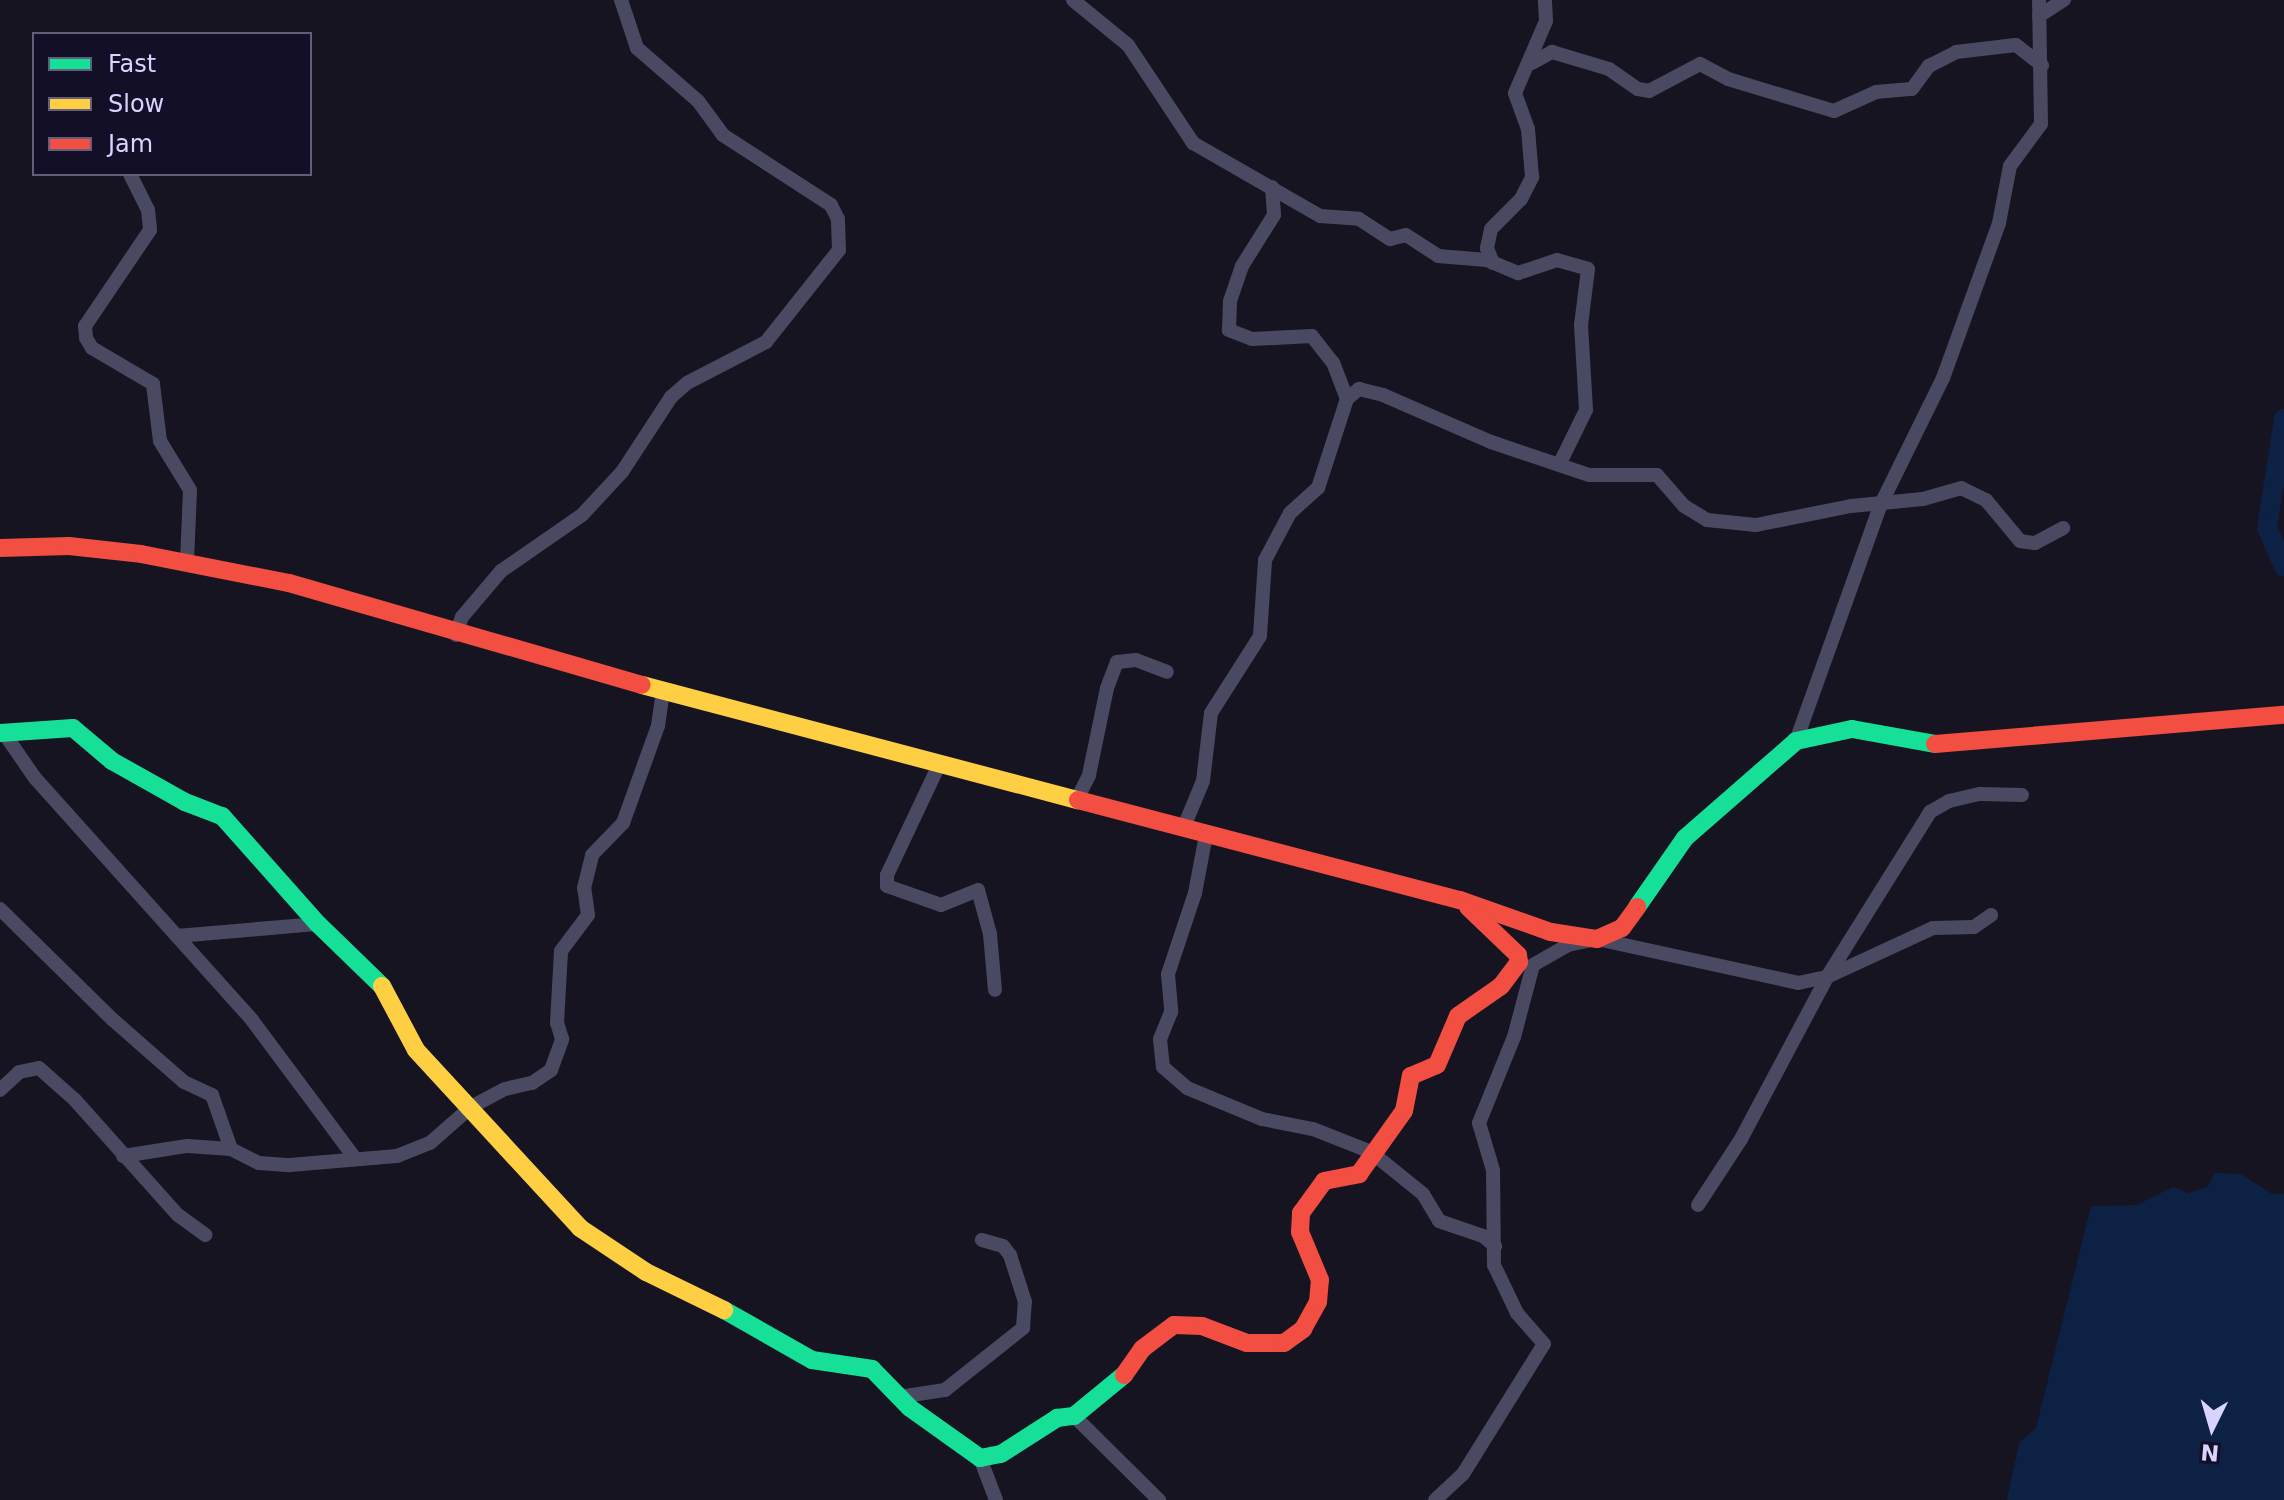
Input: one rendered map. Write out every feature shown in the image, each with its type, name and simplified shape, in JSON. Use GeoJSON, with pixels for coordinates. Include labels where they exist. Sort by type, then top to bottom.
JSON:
{"type":"FeatureCollection","features":[{"type":"Feature","properties":{"kind":"street"},"geometry":{"type":"LineString","coordinates":[[456,635],[462,617],[501,571],[582,515],[622,472],[671,397],[687,383],[766,342],[839,250],[838,219],[831,205],[723,135],[698,101],[637,48],[621,0]]}},
{"type":"Feature","properties":{"kind":"street"},"geometry":{"type":"LineString","coordinates":[[1073,0],[1128,45],[1193,143],[1320,216],[1359,219],[1390,239],[1406,235],[1438,256],[1493,263],[1518,273],[1557,260],[1576,263],[1591,273],[1581,325],[1586,410],[1559,465]]}},
{"type":"Feature","properties":{"kind":"street"},"geometry":{"type":"LineString","coordinates":[[1493,263],[1487,248],[1491,229],[1521,199],[1532,177],[1528,129],[1515,93],[1532,63],[1546,21],[1545,0]]}},
{"type":"Feature","properties":{"kind":"street"},"geometry":{"type":"LineString","coordinates":[[1796,741],[1881,504],[1943,378],[1999,223],[2010,166],[2041,124],[2039,0]]}},
{"type":"Feature","properties":{"kind":"street"},"geometry":{"type":"LineString","coordinates":[[2039,16],[2064,0]]}},
{"type":"Feature","properties":{"kind":"street"},"geometry":{"type":"LineString","coordinates":[[1532,63],[1552,52],[1609,69],[1638,89],[1649,91],[1700,64],[1728,79],[1834,111],[1876,92],[1912,89],[1929,66],[1956,52],[2016,45],[2042,65]]}},
{"type":"Feature","properties":{"kind":"street"},"geometry":{"type":"LineString","coordinates":[[131,176],[148,210],[150,230],[85,326],[86,338],[92,348],[153,384],[160,441],[190,490],[187,562]]}},
{"type":"Feature","properties":{"kind":"street"},"geometry":{"type":"LineString","coordinates":[[1272,187],[1274,215],[1242,266],[1226,321],[1229,330],[1252,339],[1312,336],[1333,363],[1347,399]]}},
{"type":"Feature","properties":{"kind":"street"},"geometry":{"type":"LineString","coordinates":[[1183,829],[1203,781],[1211,713],[1260,636],[1265,560],[1290,513],[1318,488],[1347,399],[1359,389],[1383,395],[1491,442],[1559,465],[1606,478],[1657,475],[1693,513],[1719,522],[1756,525],[1961,488],[1986,500],[2020,541],[2035,543],[2063,528]]}},
{"type":"Feature","properties":{"kind":"street"},"geometry":{"type":"LineString","coordinates":[[0,548],[69,546],[187,562],[289,583],[456,635],[861,739],[939,765],[1460,900],[1551,932],[1597,939],[1798,983],[1827,977],[1933,928],[1974,927],[1991,915]]}},
{"type":"Feature","properties":{"kind":"street"},"geometry":{"type":"LineString","coordinates":[[1076,801],[1089,775],[1107,688],[1117,662],[1136,660],[1167,672]]}},
{"type":"Feature","properties":{"kind":"street"},"geometry":{"type":"LineString","coordinates":[[123,1156],[187,1146],[231,1149],[259,1163],[290,1165],[354,1157],[397,1156],[430,1143],[471,1107],[505,1089],[532,1083],[551,1070],[562,1039],[557,1023],[561,951],[588,915],[584,888],[592,855],[623,823],[658,726],[663,689]]}},
{"type":"Feature","properties":{"kind":"street"},"geometry":{"type":"LineString","coordinates":[[1435,1500],[1463,1474],[1544,1344],[1503,1287],[1494,1265],[1493,1170],[1480,1111],[1514,1037],[1533,965],[1568,945],[1597,939],[1622,928],[1685,838],[1796,741],[1852,729],[1941,745],[2200,726],[2284,715]]}},
{"type":"Feature","properties":{"kind":"street"},"geometry":{"type":"LineString","coordinates":[[3,735],[73,728],[136,775],[222,816],[318,924],[384,988],[407,1039],[580,1228],[646,1272],[768,1332],[812,1360],[872,1369],[899,1397],[980,1458],[996,1500]]}},
{"type":"Feature","properties":{"kind":"street"},"geometry":{"type":"LineString","coordinates":[[3,735],[35,778],[252,1020],[354,1157]]}},
{"type":"Feature","properties":{"kind":"street"},"geometry":{"type":"LineString","coordinates":[[939,765],[887,875],[887,886],[941,905],[978,890],[990,934],[995,990]]}},
{"type":"Feature","properties":{"kind":"street"},"geometry":{"type":"LineString","coordinates":[[1698,1205],[1741,1139],[1827,977],[1930,812],[1949,801],[1980,794],[2022,795]]}},
{"type":"Feature","properties":{"kind":"street"},"geometry":{"type":"LineString","coordinates":[[1206,835],[1195,893],[1168,974],[1171,1012],[1160,1039],[1163,1067],[1187,1088],[1262,1119],[1313,1129],[1371,1152],[1423,1194],[1439,1221],[1483,1236],[1495,1246]]}},
{"type":"Feature","properties":{"kind":"street"},"geometry":{"type":"LineString","coordinates":[[980,1458],[1001,1454],[1057,1418],[1074,1416],[1119,1383],[1142,1349],[1174,1325],[1202,1326],[1247,1343],[1284,1343],[1303,1329],[1318,1302],[1320,1280],[1300,1232],[1301,1213],[1324,1181],[1359,1174],[1371,1152],[1404,1111],[1411,1076],[1437,1065],[1458,1016],[1501,986],[1519,962],[1518,955],[1460,900]]}},
{"type":"Feature","properties":{"kind":"street"},"geometry":{"type":"LineString","coordinates":[[0,909],[83,994],[184,1082],[212,1095],[231,1149]]}},
{"type":"Feature","properties":{"kind":"street"},"geometry":{"type":"LineString","coordinates":[[177,936],[318,924]]}},
{"type":"Feature","properties":{"kind":"street"},"geometry":{"type":"LineString","coordinates":[[1798,983],[1814,1004]]}},
{"type":"Feature","properties":{"kind":"street"},"geometry":{"type":"LineString","coordinates":[[0,1090],[19,1072],[39,1068],[75,1100],[178,1215],[206,1235]]}},
{"type":"Feature","properties":{"kind":"street"},"geometry":{"type":"LineString","coordinates":[[899,1397],[945,1390],[1023,1328],[1025,1302],[1010,1255],[1003,1246],[982,1240]]}},
{"type":"Feature","properties":{"kind":"street"},"geometry":{"type":"LineString","coordinates":[[1074,1416],[1159,1500]]}},
{"type":"Feature","properties":{"kind":"water"},"geometry":{"type":"Polygon","coordinates":[[[2215,1173],[2241,1174],[2272,1194],[2284,1194],[2284,1500],[2007,1500],[2019,1443],[2036,1428],[2091,1206],[2137,1205],[2173,1187],[2188,1193],[2207,1187],[2215,1173]]]}},
{"type":"Feature","properties":{"kind":"waterway"},"geometry":{"type":"LineString","coordinates":[[2284,419],[2267,527],[2284,567]]}},
{"type":"Feature","properties":{"kind":"traffic: fast"},"geometry":{"type":"LineString","coordinates":[[0,733],[73,728],[112,761],[185,802],[222,816],[318,924],[382,986]]}},
{"type":"Feature","properties":{"kind":"traffic: fast"},"geometry":{"type":"LineString","coordinates":[[1637,907],[1685,838],[1796,741],[1852,729],[1935,744]]}},
{"type":"Feature","properties":{"kind":"traffic: fast"},"geometry":{"type":"LineString","coordinates":[[724,1310],[812,1360],[872,1369],[910,1408],[980,1458],[1001,1454],[1057,1418],[1074,1416],[1124,1375]]}},
{"type":"Feature","properties":{"kind":"traffic: slow"},"geometry":{"type":"LineString","coordinates":[[642,685],[1078,800]]}},
{"type":"Feature","properties":{"kind":"traffic: slow"},"geometry":{"type":"LineString","coordinates":[[382,986],[416,1050],[580,1228],[646,1272],[724,1310]]}},
{"type":"Feature","properties":{"kind":"traffic: jam"},"geometry":{"type":"LineString","coordinates":[[0,548],[69,546],[141,554],[289,583],[642,685]]}},
{"type":"Feature","properties":{"kind":"traffic: jam"},"geometry":{"type":"LineString","coordinates":[[1935,744],[2284,715]]}},
{"type":"Feature","properties":{"kind":"traffic: jam"},"geometry":{"type":"LineString","coordinates":[[1078,800],[1460,900],[1551,932],[1597,939],[1622,928],[1637,907]]}},
{"type":"Feature","properties":{"kind":"traffic: jam"},"geometry":{"type":"LineString","coordinates":[[1124,1375],[1142,1349],[1174,1325],[1202,1326],[1247,1343],[1284,1343],[1303,1329],[1318,1302],[1320,1280],[1300,1232],[1301,1213],[1324,1181],[1359,1174],[1404,1111],[1411,1076],[1437,1065],[1458,1016],[1501,986],[1519,962],[1518,955],[1468,907]]}}]}
